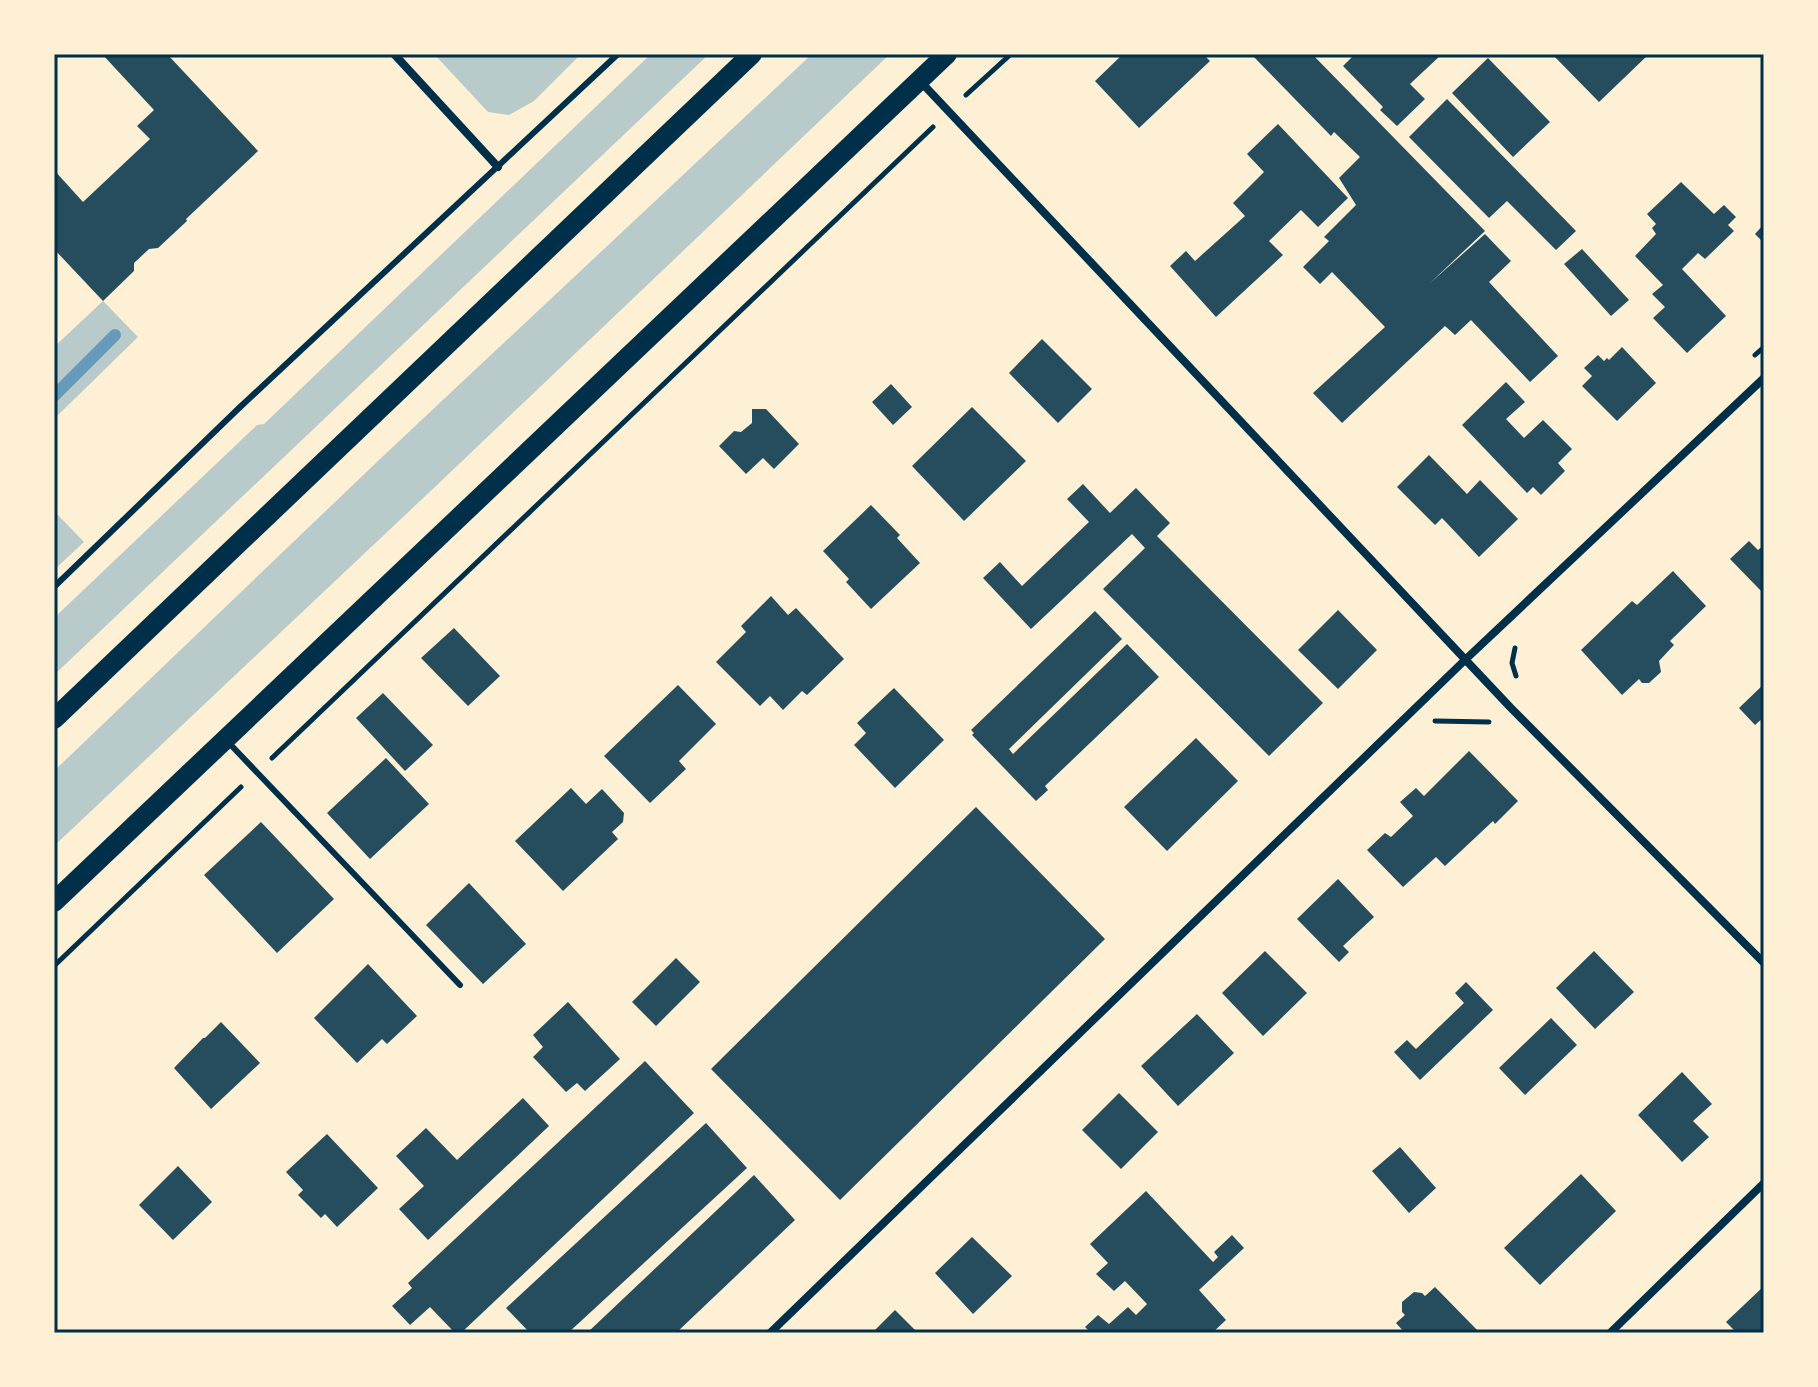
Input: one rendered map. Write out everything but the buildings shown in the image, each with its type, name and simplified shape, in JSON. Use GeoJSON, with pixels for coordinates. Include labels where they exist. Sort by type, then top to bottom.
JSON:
{"type":"FeatureCollection","features":[{"type":"Feature","properties":{"kind":"main road"},"geometry":{"type":"LineString","coordinates":[[54,719],[752,54]]}},
{"type":"Feature","properties":{"kind":"main road"},"geometry":{"type":"LineString","coordinates":[[54,902],[947,54]]}},
{"type":"Feature","properties":{"kind":"street"},"geometry":{"type":"LineString","coordinates":[[394,54],[498,167]]}},
{"type":"Feature","properties":{"kind":"street"},"geometry":{"type":"LineString","coordinates":[[919,80],[1510,707],[1764,963]]}},
{"type":"Feature","properties":{"kind":"street"},"geometry":{"type":"LineString","coordinates":[[770,1333],[1466,659],[1764,378]]}},
{"type":"Feature","properties":{"kind":"street"},"geometry":{"type":"LineString","coordinates":[[1610,1333],[1764,1183]]}},
{"type":"Feature","properties":{"kind":"lane"},"geometry":{"type":"LineString","coordinates":[[54,587],[238,409],[618,54]]}},
{"type":"Feature","properties":{"kind":"lane"},"geometry":{"type":"LineString","coordinates":[[225,739],[460,985]]}},
{"type":"Feature","properties":{"kind":"path"},"geometry":{"type":"LineString","coordinates":[[54,966],[1011,54]]}},
{"type":"Feature","properties":{"kind":"path"},"geometry":{"type":"LineString","coordinates":[[1435,721],[1495,722],[1510,707]]}},
{"type":"Feature","properties":{"kind":"shaded area"},"geometry":{"type":"Polygon","coordinates":[[[434,54],[581,54],[534,101],[509,115],[488,112],[434,54]]]}},
{"type":"Feature","properties":{"kind":"shaded area"},"geometry":{"type":"Polygon","coordinates":[[[651,54],[709,54],[54,675],[54,618],[257,425],[264,424],[651,54]]]}},
{"type":"Feature","properties":{"kind":"shaded area"},"geometry":{"type":"Polygon","coordinates":[[[812,54],[890,54],[54,846],[54,771],[380,459],[812,54]]]}},
{"type":"Feature","properties":{"kind":"shaded area"},"geometry":{"type":"Polygon","coordinates":[[[103,301],[138,337],[54,419],[54,347],[103,301]]]}},
{"type":"Feature","properties":{"kind":"shaded area"},"geometry":{"type":"Polygon","coordinates":[[[54,511],[84,542],[54,570],[54,511]]]}},
{"type":"Feature","properties":{"kind":"waterway"},"geometry":{"type":"LineString","coordinates":[[54,396],[115,335]]}}]}
